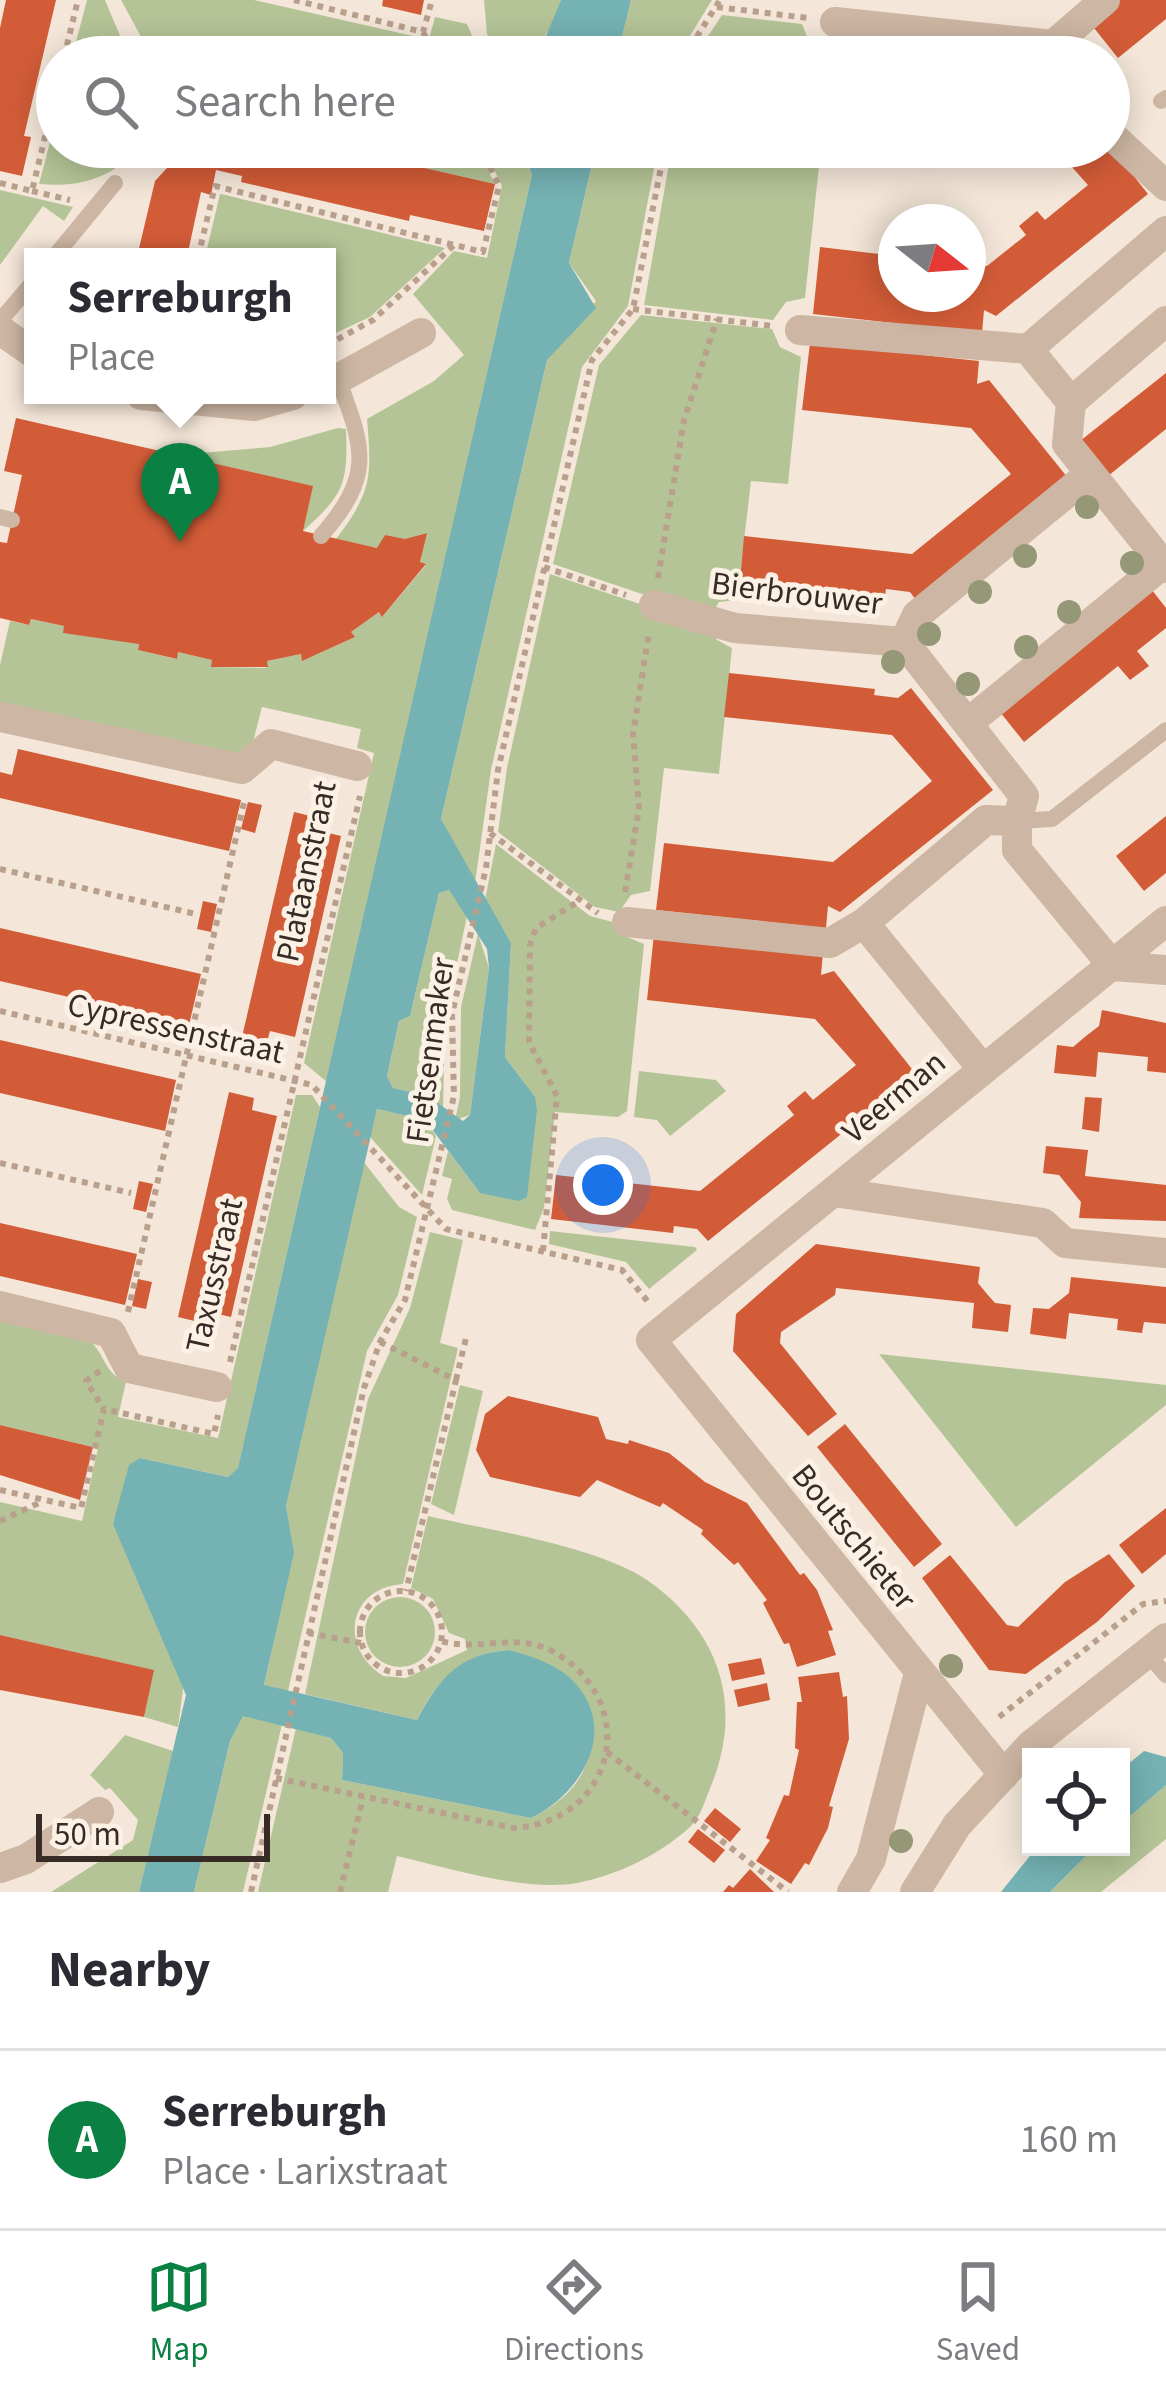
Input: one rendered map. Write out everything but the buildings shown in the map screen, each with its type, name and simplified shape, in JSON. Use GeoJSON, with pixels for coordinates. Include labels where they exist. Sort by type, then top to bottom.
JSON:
{"type":"FeatureCollection","features":[{"type":"Feature","properties":{"kind":"street"},"geometry":{"type":"LineString","coordinates":[[1070,36],[1106,0]]}},
{"type":"Feature","properties":{"kind":"street"},"geometry":{"type":"LineString","coordinates":[[835,22],[941,36]]}},
{"type":"Feature","properties":{"kind":"street"},"geometry":{"type":"LineString","coordinates":[[1130,153],[1166,186]]}},
{"type":"Feature","properties":{"kind":"street"},"geometry":{"type":"LineString","coordinates":[[800,330],[1028,349],[1166,231]]}},
{"type":"Feature","properties":{"kind":"street"},"geometry":{"type":"LineString","coordinates":[[969,722],[1164,566],[1067,444],[1071,402],[1166,321]]}},
{"type":"Feature","properties":{"kind":"street"},"geometry":{"type":"LineString","coordinates":[[336,382],[421,333]]}},
{"type":"Feature","properties":{"kind":"street"},"geometry":{"type":"LineString","coordinates":[[1028,349],[1071,402]]}},
{"type":"Feature","properties":{"kind":"street","name":"Bierbrouwer"},"geometry":{"type":"LineString","coordinates":[[904,642],[917,615],[1090,474]]}},
{"type":"Feature","properties":{"kind":"street","name":"Bierbrouwer"},"geometry":{"type":"LineString","coordinates":[[654,604],[735,628],[904,642],[1024,796],[1017,821]]}},
{"type":"Feature","properties":{"kind":"street"},"geometry":{"type":"LineString","coordinates":[[0,717],[242,770]]}},
{"type":"Feature","properties":{"kind":"street","name":"Plataanstraat"},"geometry":{"type":"LineString","coordinates":[[242,770],[271,744],[357,766]]}},
{"type":"Feature","properties":{"kind":"street"},"geometry":{"type":"LineString","coordinates":[[628,922],[830,943],[864,923],[986,820],[1017,821],[1017,850],[1113,966],[1166,970]]}},
{"type":"Feature","properties":{"kind":"street","name":"Veerman"},"geometry":{"type":"LineString","coordinates":[[660,1334],[1166,921]]}},
{"type":"Feature","properties":{"kind":"street"},"geometry":{"type":"LineString","coordinates":[[864,923],[982,1068]]}},
{"type":"Feature","properties":{"kind":"street"},"geometry":{"type":"LineString","coordinates":[[834,1192],[1043,1223],[1065,1243],[1166,1253]]}},
{"type":"Feature","properties":{"kind":"street"},"geometry":{"type":"LineString","coordinates":[[0,1306],[110,1333]]}},
{"type":"Feature","properties":{"kind":"street","name":"Taxusstraat"},"geometry":{"type":"LineString","coordinates":[[110,1333],[129,1368],[221,1384]]}},
{"type":"Feature","properties":{"kind":"street","name":"Boutschieter"},"geometry":{"type":"LineString","coordinates":[[660,1334],[919,1672],[1004,1775]]}},
{"type":"Feature","properties":{"kind":"street"},"geometry":{"type":"LineString","coordinates":[[915,1892],[957,1825],[1031,1745],[1160,1655]]}},
{"type":"Feature","properties":{"kind":"street"},"geometry":{"type":"LineString","coordinates":[[851,1892],[872,1859],[919,1672]]}},
{"type":"Feature","properties":{"kind":"street"},"geometry":{"type":"LineString","coordinates":[[0,1868],[26,1859],[99,1812]]}},
{"type":"Feature","properties":{"kind":"lane"},"geometry":{"type":"LineString","coordinates":[[62,248],[116,183]]}},
{"type":"Feature","properties":{"kind":"lane"},"geometry":{"type":"LineString","coordinates":[[0,321],[24,293]]}},
{"type":"Feature","properties":{"kind":"lane"},"geometry":{"type":"LineString","coordinates":[[322,536],[353,499],[360,468],[355,423],[336,389]]}},
{"type":"Feature","properties":{"kind":"lane"},"geometry":{"type":"LineString","coordinates":[[1017,821],[1052,819],[1166,730]]}},
{"type":"Feature","properties":{"kind":"path"},"geometry":{"type":"LineString","coordinates":[[69,36],[78,0]]}},
{"type":"Feature","properties":{"kind":"path"},"geometry":{"type":"LineString","coordinates":[[294,0],[424,32]]}},
{"type":"Feature","properties":{"kind":"path"},"geometry":{"type":"LineString","coordinates":[[426,36],[432,0]]}},
{"type":"Feature","properties":{"kind":"path"},"geometry":{"type":"LineString","coordinates":[[697,36],[718,4],[835,22]]}},
{"type":"Feature","properties":{"kind":"path"},"geometry":{"type":"LineString","coordinates":[[32,191],[38,168]]}},
{"type":"Feature","properties":{"kind":"path"},"geometry":{"type":"LineString","coordinates":[[200,248],[215,186],[483,252],[499,186],[490,168]]}},
{"type":"Feature","properties":{"kind":"path","name":"Fietsenmaker"},"geometry":{"type":"LineString","coordinates":[[250,1892],[364,1388],[380,1342],[405,1300],[454,1096],[452,1014],[486,868],[498,770],[592,360],[633,309],[661,168]]}},
{"type":"Feature","properties":{"kind":"path"},"geometry":{"type":"LineString","coordinates":[[0,183],[98,206]]}},
{"type":"Feature","properties":{"kind":"path"},"geometry":{"type":"LineString","coordinates":[[336,340],[373,320],[454,245]]}},
{"type":"Feature","properties":{"kind":"path"},"geometry":{"type":"LineString","coordinates":[[633,309],[800,330]]}},
{"type":"Feature","properties":{"kind":"path"},"geometry":{"type":"LineString","coordinates":[[490,833],[593,912],[628,922],[624,886],[639,808],[633,734],[683,420],[717,319]]}},
{"type":"Feature","properties":{"kind":"path"},"geometry":{"type":"LineString","coordinates":[[544,567],[654,604]]}},
{"type":"Feature","properties":{"kind":"path","name":"Plataanstraat"},"geometry":{"type":"LineString","coordinates":[[295,1079],[365,776],[357,766]]}},
{"type":"Feature","properties":{"kind":"path"},"geometry":{"type":"LineString","coordinates":[[110,1333],[127,1314],[248,788],[242,770]]}},
{"type":"Feature","properties":{"kind":"path"},"geometry":{"type":"LineString","coordinates":[[0,869],[196,914]]}},
{"type":"Feature","properties":{"kind":"path"},"geometry":{"type":"LineString","coordinates":[[543,1251],[558,1115],[557,1096],[529,1042],[530,945],[536,928],[579,901]]}},
{"type":"Feature","properties":{"kind":"path","name":"Cypressenstraat"},"geometry":{"type":"LineString","coordinates":[[0,1011],[312,1085],[427,1214]]}},
{"type":"Feature","properties":{"kind":"path","name":"Taxusstraat"},"geometry":{"type":"LineString","coordinates":[[221,1384],[295,1079]]}},
{"type":"Feature","properties":{"kind":"path"},"geometry":{"type":"LineString","coordinates":[[0,1163],[131,1193]]}},
{"type":"Feature","properties":{"kind":"path"},"geometry":{"type":"LineString","coordinates":[[427,1214],[446,1229],[622,1270],[660,1334]]}},
{"type":"Feature","properties":{"kind":"path"},"geometry":{"type":"LineString","coordinates":[[406,1592],[466,1338]]}},
{"type":"Feature","properties":{"kind":"path"},"geometry":{"type":"LineString","coordinates":[[380,1342],[456,1380]]}},
{"type":"Feature","properties":{"kind":"path"},"geometry":{"type":"LineString","coordinates":[[0,1490],[82,1508],[104,1409],[214,1434],[221,1384]]}},
{"type":"Feature","properties":{"kind":"path"},"geometry":{"type":"LineString","coordinates":[[0,1521],[44,1500]]}},
{"type":"Feature","properties":{"kind":"path"},"geometry":{"type":"LineString","coordinates":[[308,1633],[361,1643],[380,1667],[409,1672],[424,1666],[440,1641],[441,1628],[430,1604],[406,1592],[380,1596],[363,1616],[361,1643]]}},
{"type":"Feature","properties":{"kind":"path"},"geometry":{"type":"LineString","coordinates":[[999,1717],[1143,1604],[1166,1600]]}},
{"type":"Feature","properties":{"kind":"path"},"geometry":{"type":"LineString","coordinates":[[276,1778],[514,1828],[533,1827],[582,1802],[607,1752],[596,1695],[556,1652],[503,1638],[440,1641]]}},
{"type":"Feature","properties":{"kind":"path"},"geometry":{"type":"LineString","coordinates":[[607,1752],[788,1892]]}},
{"type":"Feature","properties":{"kind":"path"},"geometry":{"type":"LineString","coordinates":[[340,1892],[363,1798]]}},
{"type":"Feature","properties":{"kind":"green space"},"geometry":{"type":"Polygon","coordinates":[[[87,0],[105,0],[120,36],[78,36],[87,0]]]}},
{"type":"Feature","properties":{"kind":"green space"},"geometry":{"type":"Polygon","coordinates":[[[121,0],[254,0],[413,36],[141,36],[121,0]]]}},
{"type":"Feature","properties":{"kind":"green space"},"geometry":{"type":"Polygon","coordinates":[[[484,0],[561,0],[543,36],[487,34],[484,0]]]}},
{"type":"Feature","properties":{"kind":"green space"},"geometry":{"type":"Polygon","coordinates":[[[631,0],[712,0],[690,36],[622,36],[631,0]]]}},
{"type":"Feature","properties":{"kind":"green space"},"geometry":{"type":"Polygon","coordinates":[[[722,15],[802,24],[807,36],[708,36],[722,15]]]}},
{"type":"Feature","properties":{"kind":"green space"},"geometry":{"type":"Polygon","coordinates":[[[435,17],[467,24],[472,36],[430,36],[435,17]]]}},
{"type":"Feature","properties":{"kind":"green space"},"geometry":{"type":"Polygon","coordinates":[[[43,168],[115,168],[94,179],[39,184],[43,168]]]}},
{"type":"Feature","properties":{"kind":"green space"},"geometry":{"type":"Polygon","coordinates":[[[425,168],[487,168],[495,184],[425,168]]]}},
{"type":"Feature","properties":{"kind":"green space"},"geometry":{"type":"Polygon","coordinates":[[[493,168],[529,168],[532,175],[327,1082],[304,1063],[374,753],[357,748],[361,729],[262,707],[253,742],[231,758],[0,705],[0,665],[10,621],[29,625],[31,619],[64,626],[64,633],[139,643],[138,650],[176,659],[178,652],[212,660],[212,667],[266,668],[267,661],[301,654],[304,660],[353,638],[351,632],[379,612],[383,616],[426,565],[420,562],[426,533],[377,548],[336,539],[367,483],[367,419],[434,381],[464,355],[413,294],[454,251],[487,258],[502,186],[493,168]]]}},
{"type":"Feature","properties":{"kind":"green space"},"geometry":{"type":"Polygon","coordinates":[[[591,168],[654,168],[628,306],[582,367],[491,770],[475,883],[441,819],[547,360],[596,301],[569,263],[591,168]]]}},
{"type":"Feature","properties":{"kind":"green space"},"geometry":{"type":"Polygon","coordinates":[[[668,168],[819,168],[805,298],[786,302],[773,320],[644,305],[668,168]]]}},
{"type":"Feature","properties":{"kind":"green space"},"geometry":{"type":"Polygon","coordinates":[[[0,190],[73,207],[64,221],[43,206],[0,265],[0,190]]]}},
{"type":"Feature","properties":{"kind":"green space"},"geometry":{"type":"Polygon","coordinates":[[[220,194],[445,248],[370,317],[336,333],[336,248],[207,248],[220,194]]]}},
{"type":"Feature","properties":{"kind":"green space"},"geometry":{"type":"Polygon","coordinates":[[[641,315],[772,329],[780,347],[801,357],[788,484],[751,481],[737,600],[719,602],[710,617],[553,564],[599,365],[641,315]]]}},
{"type":"Feature","properties":{"kind":"green space"},"geometry":{"type":"Polygon","coordinates":[[[346,429],[341,487],[303,531],[312,486],[177,455],[270,447],[346,429]]]}},
{"type":"Feature","properties":{"kind":"green space"},"geometry":{"type":"Polygon","coordinates":[[[550,574],[709,627],[717,640],[732,648],[719,774],[664,768],[650,891],[631,895],[619,912],[595,907],[498,832],[507,768],[550,574]]]}},
{"type":"Feature","properties":{"kind":"green space"},"geometry":{"type":"Polygon","coordinates":[[[496,844],[590,916],[620,924],[627,937],[644,944],[627,1111],[618,1117],[555,1112],[544,1208],[535,1230],[452,1210],[447,1199],[452,1179],[442,1176],[448,1151],[480,1193],[526,1085],[505,1057],[511,943],[485,900],[496,844]]]}},
{"type":"Feature","properties":{"kind":"green space"},"geometry":{"type":"Polygon","coordinates":[[[449,890],[467,916],[445,1020],[443,1110],[428,1096],[393,1088],[387,1076],[399,1021],[410,1016],[439,893],[449,890]]]}},
{"type":"Feature","properties":{"kind":"green space"},"geometry":{"type":"Polygon","coordinates":[[[478,934],[489,968],[470,1115],[455,1120],[460,1097],[461,1007],[478,934]]]}},
{"type":"Feature","properties":{"kind":"green space"},"geometry":{"type":"Polygon","coordinates":[[[639,1071],[716,1080],[726,1091],[670,1136],[657,1120],[634,1117],[639,1071]]]}},
{"type":"Feature","properties":{"kind":"green space"},"geometry":{"type":"Polygon","coordinates":[[[296,1095],[312,1095],[320,1107],[238,1469],[228,1477],[140,1458],[113,1523],[184,1682],[178,1727],[144,1717],[153,1670],[0,1635],[0,1502],[82,1521],[98,1448],[0,1425],[0,1316],[68,1330],[93,1344],[112,1373],[126,1382],[118,1417],[218,1438],[296,1095]]]}},
{"type":"Feature","properties":{"kind":"green space"},"geometry":{"type":"Polygon","coordinates":[[[377,1109],[425,1120],[436,1136],[422,1195],[370,1137],[377,1109]]]}},
{"type":"Feature","properties":{"kind":"green space"},"geometry":{"type":"Polygon","coordinates":[[[363,1161],[399,1207],[417,1217],[398,1295],[367,1351],[288,1691],[264,1686],[293,1553],[286,1506],[363,1161]]]}},
{"type":"Feature","properties":{"kind":"green space"},"geometry":{"type":"Polygon","coordinates":[[[550,1231],[697,1250],[649,1289],[626,1262],[549,1244],[550,1231]]]}},
{"type":"Feature","properties":{"kind":"green space"},"geometry":{"type":"Polygon","coordinates":[[[430,1232],[463,1240],[440,1343],[458,1348],[403,1584],[384,1588],[360,1607],[355,1636],[360,1650],[383,1676],[406,1678],[467,1650],[465,1639],[449,1633],[433,1599],[411,1588],[428,1516],[571,1548],[647,1580],[692,1622],[719,1672],[725,1727],[721,1756],[690,1827],[651,1855],[592,1879],[556,1885],[511,1882],[397,1856],[388,1892],[258,1892],[296,1728],[331,1738],[343,1753],[342,1780],[531,1818],[575,1785],[589,1756],[586,1701],[509,1650],[478,1657],[453,1671],[417,1720],[305,1694],[368,1399],[410,1308],[430,1232]]]}},
{"type":"Feature","properties":{"kind":"green space"},"geometry":{"type":"Polygon","coordinates":[[[879,1354],[1166,1385],[1166,1405],[1016,1527],[879,1354]]]}},
{"type":"Feature","properties":{"kind":"green space"},"geometry":{"type":"Polygon","coordinates":[[[460,1385],[483,1391],[454,1515],[431,1504],[460,1385]]]}},
{"type":"Feature","properties":{"kind":"green space"},"geometry":{"type":"Polygon","coordinates":[[[400,1597],[425,1607],[435,1632],[425,1657],[400,1667],[375,1657],[365,1632],[375,1607],[400,1597]]]}},
{"type":"Feature","properties":{"kind":"green space"},"geometry":{"type":"Polygon","coordinates":[[[243,1715],[282,1724],[243,1892],[194,1892],[230,1741],[243,1715]]]}},
{"type":"Feature","properties":{"kind":"green space"},"geometry":{"type":"Polygon","coordinates":[[[125,1735],[173,1751],[139,1892],[51,1892],[133,1840],[138,1820],[110,1788],[105,1790],[90,1775],[125,1735]]]}},
{"type":"Feature","properties":{"kind":"green space"},"geometry":{"type":"Polygon","coordinates":[[[1166,1785],[1166,1839],[1101,1892],[1050,1892],[1086,1856],[1130,1856],[1130,1816],[1166,1785]]]}},
{"type":"Feature","properties":{"kind":"water"},"geometry":{"type":"Polygon","coordinates":[[[561,0],[631,0],[622,36],[546,36],[561,0]]]}},
{"type":"Feature","properties":{"kind":"water"},"geometry":{"type":"Polygon","coordinates":[[[529,168],[591,168],[569,263],[596,308],[547,360],[441,819],[511,943],[505,1057],[535,1097],[537,1110],[527,1197],[519,1201],[480,1193],[425,1120],[377,1109],[286,1506],[294,1553],[264,1685],[417,1720],[443,1680],[464,1663],[509,1650],[533,1658],[570,1678],[593,1717],[589,1757],[566,1793],[531,1818],[342,1780],[343,1753],[331,1738],[243,1716],[230,1741],[194,1892],[139,1892],[186,1695],[113,1524],[129,1465],[140,1458],[228,1477],[238,1468],[532,175],[529,168]],[[449,890],[439,893],[410,1016],[399,1021],[387,1076],[393,1088],[428,1096],[463,1121],[470,1115],[489,968],[487,949],[449,890]]]}},
{"type":"Feature","properties":{"kind":"water"},"geometry":{"type":"Polygon","coordinates":[[[1144,1751],[1166,1757],[1166,1785],[1130,1816],[1130,1763],[1144,1751]]]}},
{"type":"Feature","properties":{"kind":"water"},"geometry":{"type":"Polygon","coordinates":[[[1030,1856],[1086,1856],[1050,1892],[1001,1892],[1030,1856]]]}},
{"type":"Feature","properties":{"kind":"place","name":"Serreburgh"},"geometry":{"type":"Point","coordinates":[180,542]}}]}
